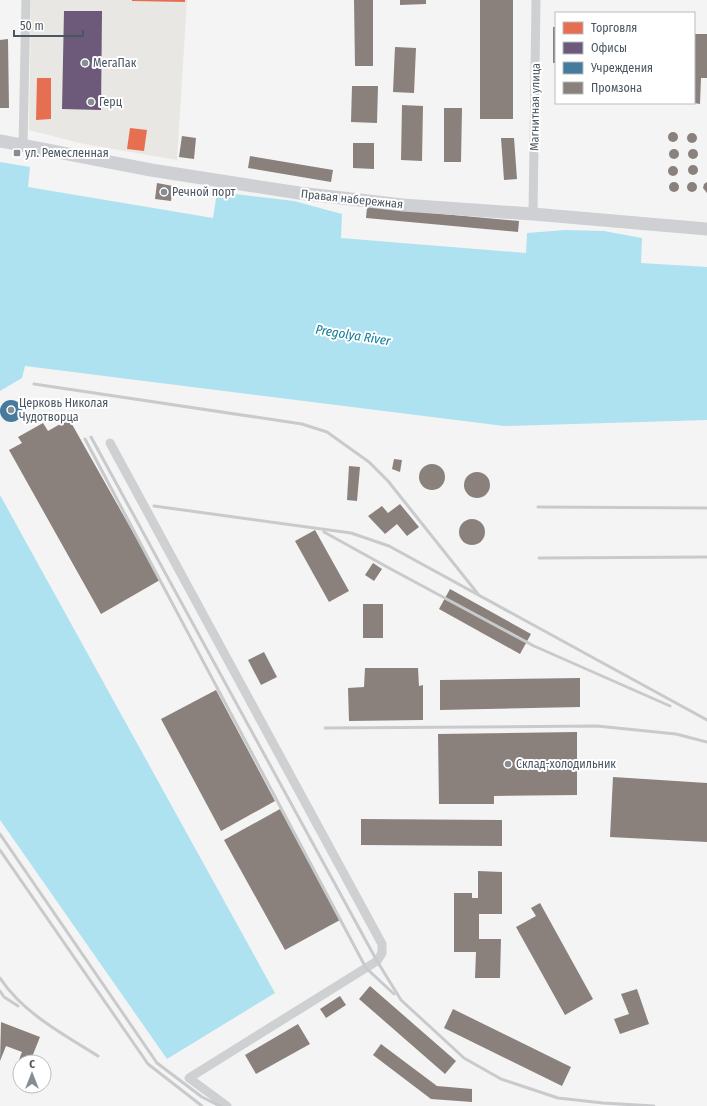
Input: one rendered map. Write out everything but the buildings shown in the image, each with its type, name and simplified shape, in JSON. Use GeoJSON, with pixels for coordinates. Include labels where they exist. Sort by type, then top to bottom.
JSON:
{"type":"FeatureCollection","features":[{"type":"Feature","properties":{"kind":"main road","name":"Правая набережная"},"geometry":{"type":"LineString","coordinates":[[0,141],[151,170],[299,194],[403,205],[533,214],[707,229]]}},
{"type":"Feature","properties":{"kind":"street"},"geometry":{"type":"LineString","coordinates":[[23,145],[26,0]]}},
{"type":"Feature","properties":{"kind":"street","name":"Магнитная улица"},"geometry":{"type":"LineString","coordinates":[[533,214],[536,0]]}},
{"type":"Feature","properties":{"kind":"street"},"geometry":{"type":"LineString","coordinates":[[110,443],[382,944],[382,953],[377,961],[189,1078],[227,1106]]}},
{"type":"Feature","properties":{"kind":"shaded area"},"geometry":{"type":"Polygon","coordinates":[[[31,0],[187,0],[177,160],[84,144],[29,130],[31,0]]]}},
{"type":"Feature","properties":{"kind":"water","name":"Pregolya River"},"geometry":{"type":"Polygon","coordinates":[[[0,162],[30,167],[28,187],[213,218],[217,192],[294,201],[342,214],[341,238],[526,253],[527,233],[565,230],[604,231],[642,238],[641,263],[707,267],[707,420],[504,426],[25,366],[22,378],[0,391],[0,162]]]}},
{"type":"Feature","properties":{"kind":"water"},"geometry":{"type":"Polygon","coordinates":[[[0,495],[275,993],[167,1059],[0,820],[0,495]]]}},
{"type":"Feature","properties":{"kind":"railway"},"geometry":{"type":"LineString","coordinates":[[34,384],[302,424],[327,432],[369,462],[388,481],[478,594]]}},
{"type":"Feature","properties":{"kind":"railway"},"geometry":{"type":"LineString","coordinates":[[91,437],[377,961],[401,1000],[464,1058],[501,1079],[558,1098],[603,1103],[654,1106]]}},
{"type":"Feature","properties":{"kind":"railway"},"geometry":{"type":"LineString","coordinates":[[85,439],[366,968],[394,994]]}},
{"type":"Feature","properties":{"kind":"railway"},"geometry":{"type":"LineString","coordinates":[[154,506],[351,533],[389,546],[707,720]]}},
{"type":"Feature","properties":{"kind":"railway"},"geometry":{"type":"LineString","coordinates":[[538,507],[707,508]]}},
{"type":"Feature","properties":{"kind":"railway"},"geometry":{"type":"LineString","coordinates":[[324,532],[534,646],[670,706]]}},
{"type":"Feature","properties":{"kind":"railway"},"geometry":{"type":"LineString","coordinates":[[539,558],[707,557]]}},
{"type":"Feature","properties":{"kind":"railway"},"geometry":{"type":"LineString","coordinates":[[325,728],[597,726],[676,734],[707,742]]}},
{"type":"Feature","properties":{"kind":"railway"},"geometry":{"type":"LineString","coordinates":[[0,834],[157,1063],[202,1097],[220,1106]]}},
{"type":"Feature","properties":{"kind":"railway"},"geometry":{"type":"LineString","coordinates":[[0,850],[148,1064],[202,1106]]}},
{"type":"Feature","properties":{"kind":"railway"},"geometry":{"type":"LineString","coordinates":[[0,978],[20,1002],[44,1022],[98,1056]]}},
{"type":"Feature","properties":{"kind":"railway"},"geometry":{"type":"LineString","coordinates":[[0,991],[4,997],[18,1006]]}},
{"type":"Feature","properties":{"kind":"place","name":"МегаПак"},"geometry":{"type":"Point","coordinates":[85,63]}},
{"type":"Feature","properties":{"kind":"place","name":"Герц"},"geometry":{"type":"Point","coordinates":[91,102]}},
{"type":"Feature","properties":{"kind":"place","name":"ул. Ремесленная"},"geometry":{"type":"Point","coordinates":[17,153]}},
{"type":"Feature","properties":{"kind":"place","name":"Речной порт"},"geometry":{"type":"Point","coordinates":[164,192]}},
{"type":"Feature","properties":{"kind":"place","name":"Церковь Николая Чудотворца"},"geometry":{"type":"Point","coordinates":[11,410]}},
{"type":"Feature","properties":{"kind":"place","name":"Склад-холодильник"},"geometry":{"type":"Point","coordinates":[508,764]}}]}
